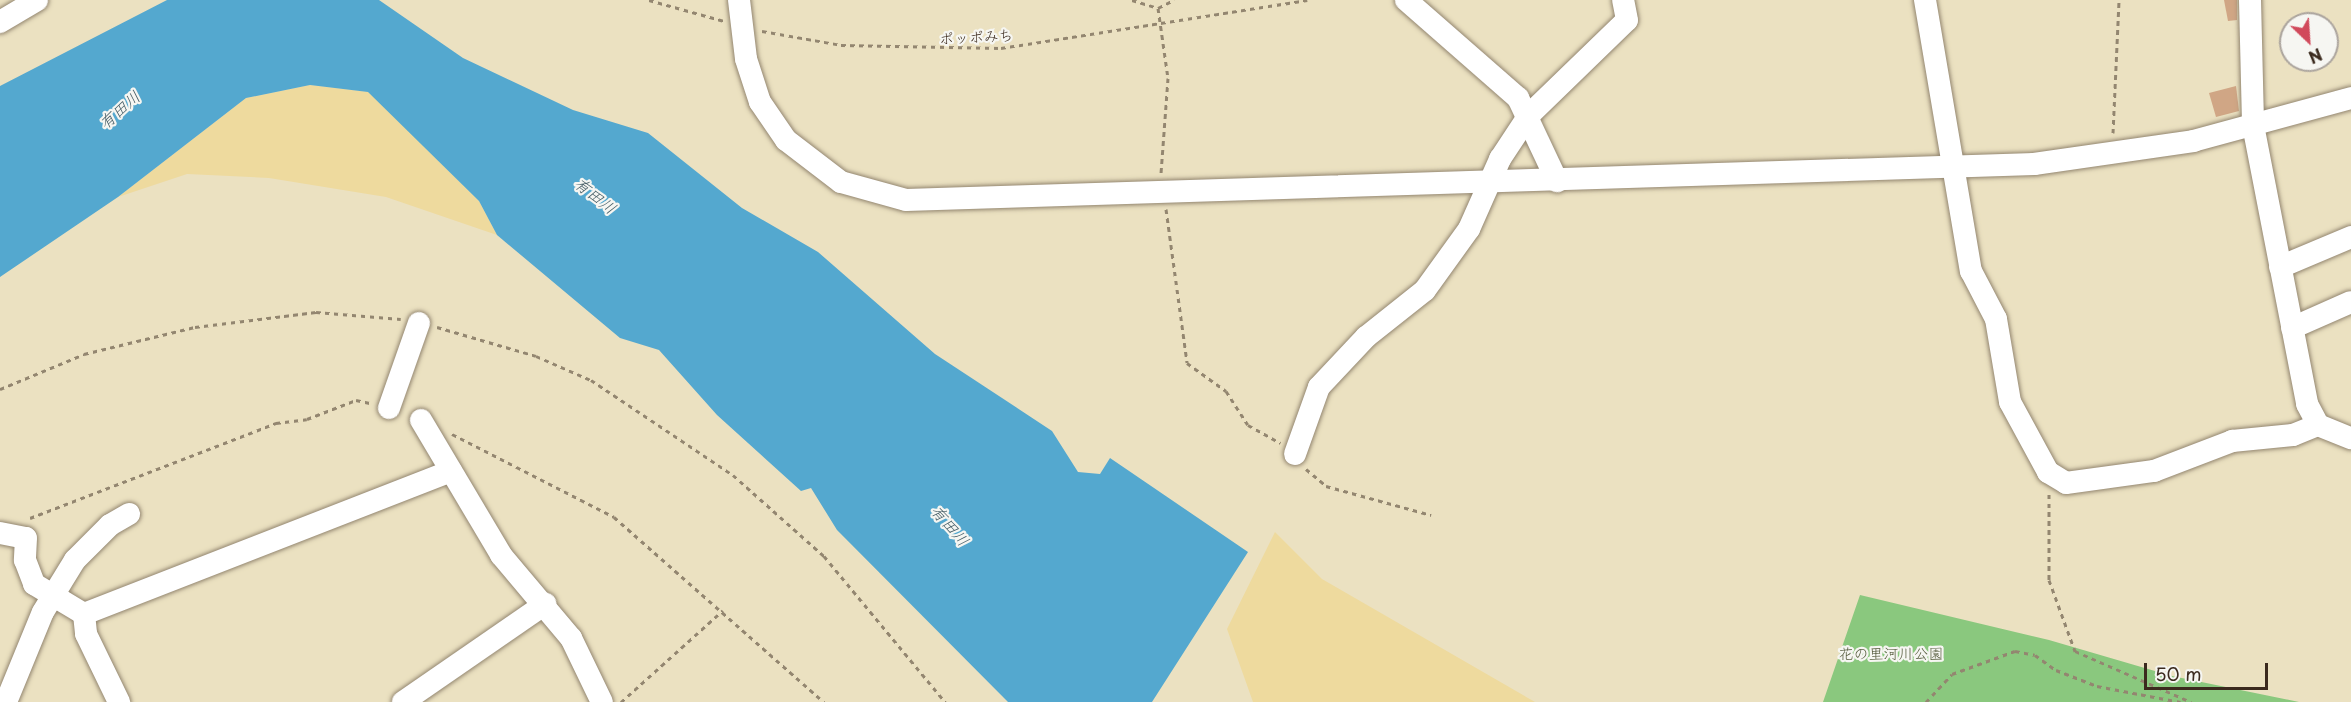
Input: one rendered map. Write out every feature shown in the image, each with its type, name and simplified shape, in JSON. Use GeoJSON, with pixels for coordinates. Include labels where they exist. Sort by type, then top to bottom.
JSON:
{"type":"FeatureCollection","features":[{"type":"Feature","properties":{"kind":"street"},"geometry":{"type":"LineString","coordinates":[[0,22],[37,0]]}},
{"type":"Feature","properties":{"kind":"street"},"geometry":{"type":"LineString","coordinates":[[739,0],[740,26],[760,102],[802,157],[841,182],[906,200],[1557,181],[1956,165],[2106,155],[2253,125],[2351,98]]}},
{"type":"Feature","properties":{"kind":"street"},"geometry":{"type":"LineString","coordinates":[[1406,0],[1529,115],[1557,181]]}},
{"type":"Feature","properties":{"kind":"street"},"geometry":{"type":"LineString","coordinates":[[1295,454],[1319,387],[1366,337],[1425,290],[1469,229],[1529,115],[1627,21],[1623,0]]}},
{"type":"Feature","properties":{"kind":"street"},"geometry":{"type":"LineString","coordinates":[[1925,0],[1956,165],[1968,260],[1995,319],[2010,402],[2027,441],[2055,479],[2066,483],[2154,471],[2232,441],[2293,435],[2318,425]]}},
{"type":"Feature","properties":{"kind":"street"},"geometry":{"type":"LineString","coordinates":[[2250,0],[2253,125],[2307,404],[2318,425],[2338,437],[2351,438]]}},
{"type":"Feature","properties":{"kind":"street"},"geometry":{"type":"LineString","coordinates":[[2280,267],[2351,237]]}},
{"type":"Feature","properties":{"kind":"street"},"geometry":{"type":"LineString","coordinates":[[2292,328],[2351,302]]}},
{"type":"Feature","properties":{"kind":"street"},"geometry":{"type":"LineString","coordinates":[[389,408],[419,323]]}},
{"type":"Feature","properties":{"kind":"street"},"geometry":{"type":"LineString","coordinates":[[421,420],[501,555],[545,604],[571,638],[602,702]]}},
{"type":"Feature","properties":{"kind":"street"},"geometry":{"type":"LineString","coordinates":[[0,533],[26,538],[31,578],[52,597],[84,614],[451,471]]}},
{"type":"Feature","properties":{"kind":"street"},"geometry":{"type":"LineString","coordinates":[[6,702],[52,597],[94,538],[129,514]]}},
{"type":"Feature","properties":{"kind":"street"},"geometry":{"type":"LineString","coordinates":[[403,702],[545,604]]}},
{"type":"Feature","properties":{"kind":"street"},"geometry":{"type":"LineString","coordinates":[[84,614],[86,634],[119,702]]}},
{"type":"Feature","properties":{"kind":"path","name":"ポッポみち"},"geometry":{"type":"LineString","coordinates":[[649,0],[795,39],[948,51],[1001,48],[1307,0]]}},
{"type":"Feature","properties":{"kind":"path"},"geometry":{"type":"LineString","coordinates":[[1132,0],[1158,8],[1174,0]]}},
{"type":"Feature","properties":{"kind":"path"},"geometry":{"type":"LineString","coordinates":[[2106,155],[2121,38],[2119,0]]}},
{"type":"Feature","properties":{"kind":"path"},"geometry":{"type":"LineString","coordinates":[[1158,8],[1168,78],[1163,193],[1187,363],[1226,390],[1248,425],[1295,454],[1326,486],[1431,515]]}},
{"type":"Feature","properties":{"kind":"path"},"geometry":{"type":"LineString","coordinates":[[0,389],[84,354],[195,327],[338,312],[419,323],[491,341],[591,380],[733,475],[824,556],[945,702]]}},
{"type":"Feature","properties":{"kind":"path"},"geometry":{"type":"LineString","coordinates":[[25,520],[276,423],[307,419],[356,400],[389,408]]}},
{"type":"Feature","properties":{"kind":"path"},"geometry":{"type":"LineString","coordinates":[[421,420],[614,517],[723,610],[824,702]]}},
{"type":"Feature","properties":{"kind":"path"},"geometry":{"type":"LineString","coordinates":[[2055,479],[2049,490],[2049,580],[2075,651],[2191,702]]}},
{"type":"Feature","properties":{"kind":"path"},"geometry":{"type":"LineString","coordinates":[[621,702],[723,610]]}},
{"type":"Feature","properties":{"kind":"path"},"geometry":{"type":"LineString","coordinates":[[1926,702],[1952,674],[2015,651],[2035,655],[2056,670],[2097,686],[2180,702]]}},
{"type":"Feature","properties":{"kind":"green space","name":"花の里河川公園"},"geometry":{"type":"Polygon","coordinates":[[[1860,595],[2049,640],[2172,676],[2299,702],[1823,702],[1860,595]]]}},
{"type":"Feature","properties":{"kind":"sand"},"geometry":{"type":"Polygon","coordinates":[[[310,85],[369,92],[479,201],[497,235],[386,197],[269,178],[187,174],[118,197],[246,98],[310,85]]]}},
{"type":"Feature","properties":{"kind":"sand"},"geometry":{"type":"Polygon","coordinates":[[[1275,532],[1322,579],[1535,702],[1253,702],[1227,629],[1275,532]]]}},
{"type":"Feature","properties":{"kind":"water","name":"有田川"},"geometry":{"type":"Polygon","coordinates":[[[167,0],[379,0],[463,58],[573,110],[648,133],[742,208],[818,252],[935,354],[1052,431],[1078,472],[1100,474],[1110,458],[1248,552],[1152,702],[1008,702],[837,530],[811,488],[801,491],[717,415],[659,350],[620,338],[497,235],[479,201],[368,92],[310,85],[246,98],[118,197],[0,277],[0,86],[167,0]]]}},
{"type":"Feature","properties":{"kind":"building"},"geometry":{"type":"Polygon","coordinates":[[[2224,0],[2237,0],[2237,20],[2228,21],[2224,0]]]}},
{"type":"Feature","properties":{"kind":"building"},"geometry":{"type":"Polygon","coordinates":[[[2236,86],[2239,111],[2216,117],[2209,93],[2236,86]]]}}]}
